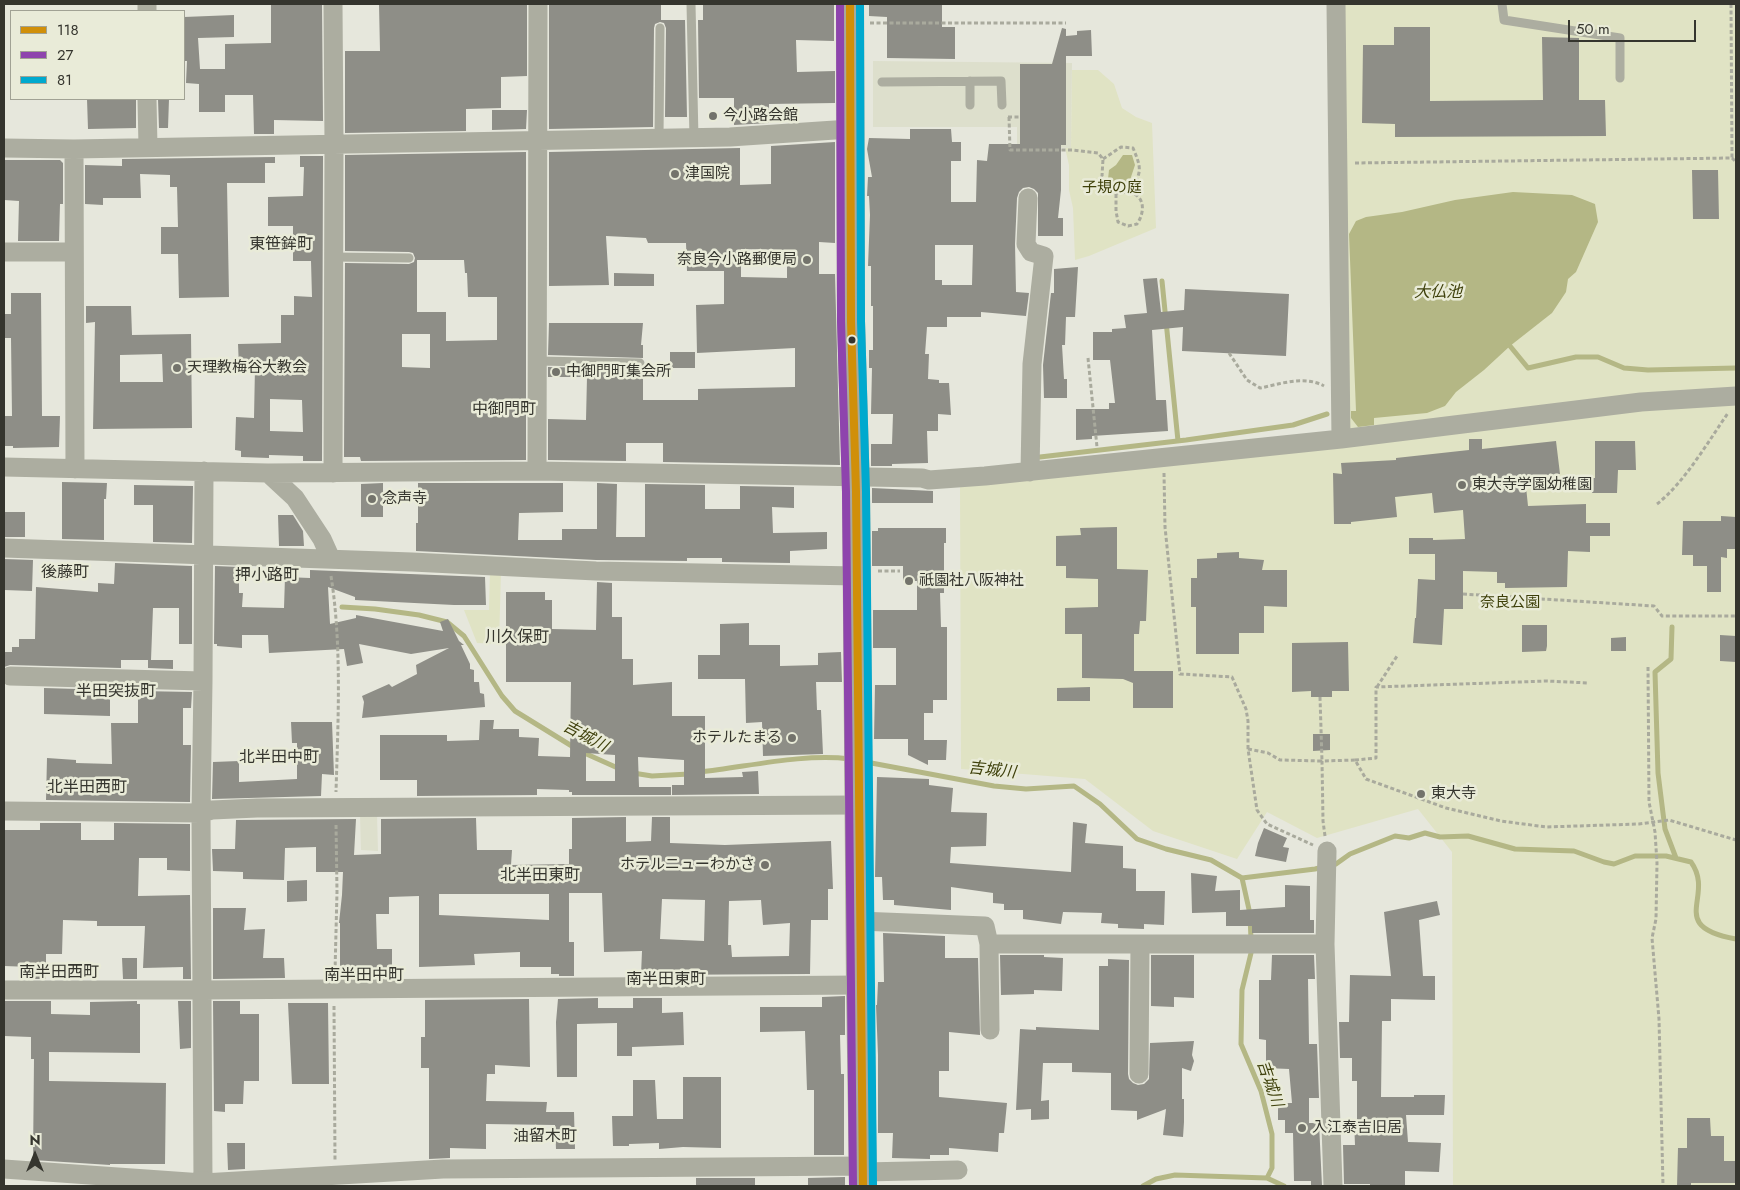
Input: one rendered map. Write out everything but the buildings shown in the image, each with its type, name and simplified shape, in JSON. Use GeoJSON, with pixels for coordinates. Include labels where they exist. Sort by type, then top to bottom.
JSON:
{"type":"FeatureCollection","features":[{"type":"Feature","properties":{"kind":"highway"},"geometry":{"type":"LineString","coordinates":[[850,13],[851,322],[855,478],[863,1175]]}},
{"type":"Feature","properties":{"kind":"street"},"geometry":{"type":"LineString","coordinates":[[333,4],[334,473]]}},
{"type":"Feature","properties":{"kind":"street"},"geometry":{"type":"LineString","coordinates":[[538,4],[538,471]]}},
{"type":"Feature","properties":{"kind":"street"},"geometry":{"type":"LineString","coordinates":[[1336,4],[1341,438]]}},
{"type":"Feature","properties":{"kind":"street"},"geometry":{"type":"LineString","coordinates":[[148,100],[148,147]]}},
{"type":"Feature","properties":{"kind":"street"},"geometry":{"type":"LineString","coordinates":[[4,148],[74,149],[694,138],[850,129]]}},
{"type":"Feature","properties":{"kind":"street"},"geometry":{"type":"LineString","coordinates":[[74,149],[75,468]]}},
{"type":"Feature","properties":{"kind":"street"},"geometry":{"type":"LineString","coordinates":[[1028,198],[1026,244],[1031,252],[1044,256],[1032,364],[1030,472]]}},
{"type":"Feature","properties":{"kind":"street"},"geometry":{"type":"LineString","coordinates":[[4,252],[74,252]]}},
{"type":"Feature","properties":{"kind":"street"},"geometry":{"type":"LineString","coordinates":[[4,467],[204,470],[268,473],[538,471],[922,478],[929,480],[1164,458],[1641,402],[1734,403]]}},
{"type":"Feature","properties":{"kind":"street"},"geometry":{"type":"LineString","coordinates":[[203,1184],[201,813],[204,470]]}},
{"type":"Feature","properties":{"kind":"street"},"geometry":{"type":"LineString","coordinates":[[268,473],[295,498],[322,539],[331,567]]}},
{"type":"Feature","properties":{"kind":"street"},"geometry":{"type":"LineString","coordinates":[[4,548],[203,556],[331,567],[856,576]]}},
{"type":"Feature","properties":{"kind":"street"},"geometry":{"type":"LineString","coordinates":[[10,676],[203,681]]}},
{"type":"Feature","properties":{"kind":"street"},"geometry":{"type":"LineString","coordinates":[[4,811],[201,813],[212,810],[257,808],[858,805]]}},
{"type":"Feature","properties":{"kind":"street"},"geometry":{"type":"LineString","coordinates":[[1326,862],[1325,944],[1333,1186]]}},
{"type":"Feature","properties":{"kind":"street"},"geometry":{"type":"LineString","coordinates":[[859,921],[985,926],[989,944],[990,1030]]}},
{"type":"Feature","properties":{"kind":"street"},"geometry":{"type":"LineString","coordinates":[[989,944],[1325,944]]}},
{"type":"Feature","properties":{"kind":"street"},"geometry":{"type":"LineString","coordinates":[[1139,1074],[1140,944]]}},
{"type":"Feature","properties":{"kind":"street"},"geometry":{"type":"LineString","coordinates":[[4,990],[860,985]]}},
{"type":"Feature","properties":{"kind":"street"},"geometry":{"type":"LineString","coordinates":[[4,1169],[203,1184],[443,1169],[863,1175],[958,1170]]}},
{"type":"Feature","properties":{"kind":"lane"},"geometry":{"type":"LineString","coordinates":[[691,4],[694,138]]}},
{"type":"Feature","properties":{"kind":"lane"},"geometry":{"type":"LineString","coordinates":[[1502,4],[1504,20],[1620,38],[1620,78]]}},
{"type":"Feature","properties":{"kind":"lane"},"geometry":{"type":"LineString","coordinates":[[659,138],[660,28]]}},
{"type":"Feature","properties":{"kind":"lane"},"geometry":{"type":"LineString","coordinates":[[970,81],[970,105]]}},
{"type":"Feature","properties":{"kind":"lane"},"geometry":{"type":"LineString","coordinates":[[882,82],[1001,81],[1002,105]]}},
{"type":"Feature","properties":{"kind":"lane"},"geometry":{"type":"LineString","coordinates":[[334,257],[409,258]]}},
{"type":"Feature","properties":{"kind":"lane"},"geometry":{"type":"LineString","coordinates":[[538,361],[640,363]]}},
{"type":"Feature","properties":{"kind":"path"},"geometry":{"type":"LineString","coordinates":[[1731,4],[1732,158],[1736,162]]}},
{"type":"Feature","properties":{"kind":"path"},"geometry":{"type":"LineString","coordinates":[[850,13],[1066,23]]}},
{"type":"Feature","properties":{"kind":"path"},"geometry":{"type":"LineString","coordinates":[[1020,117],[1009,117],[1010,150],[1072,150],[1098,153],[1103,159],[1102,176],[1116,193],[1118,222],[1128,226],[1138,224],[1142,218],[1143,208],[1140,200],[1129,192],[1116,193]]}},
{"type":"Feature","properties":{"kind":"path"},"geometry":{"type":"LineString","coordinates":[[1103,159],[1121,147],[1133,148],[1140,165],[1138,180],[1129,192]]}},
{"type":"Feature","properties":{"kind":"path"},"geometry":{"type":"LineString","coordinates":[[1337,164],[1732,158]]}},
{"type":"Feature","properties":{"kind":"path"},"geometry":{"type":"LineString","coordinates":[[1229,353],[1247,380],[1260,388],[1293,381],[1315,381],[1340,394]]}},
{"type":"Feature","properties":{"kind":"path"},"geometry":{"type":"LineString","coordinates":[[1088,358],[1097,443]]}},
{"type":"Feature","properties":{"kind":"path"},"geometry":{"type":"LineString","coordinates":[[1657,504],[1666,497],[1684,476],[1734,403]]}},
{"type":"Feature","properties":{"kind":"path"},"geometry":{"type":"LineString","coordinates":[[1164,458],[1165,527],[1180,674],[1232,677],[1246,709],[1248,749],[1257,810],[1267,824],[1326,862]]}},
{"type":"Feature","properties":{"kind":"path"},"geometry":{"type":"LineString","coordinates":[[331,567],[335,604],[339,709],[334,988],[335,1175]]}},
{"type":"Feature","properties":{"kind":"path"},"geometry":{"type":"LineString","coordinates":[[1463,594],[1654,606],[1662,616],[1736,616]]}},
{"type":"Feature","properties":{"kind":"path"},"geometry":{"type":"LineString","coordinates":[[1248,749],[1268,753],[1280,760],[1322,761],[1376,758],[1376,687],[1397,656]]}},
{"type":"Feature","properties":{"kind":"path"},"geometry":{"type":"LineString","coordinates":[[1648,667],[1649,802],[1657,863],[1656,920],[1652,938],[1659,1019],[1663,1186]]}},
{"type":"Feature","properties":{"kind":"path"},"geometry":{"type":"LineString","coordinates":[[1376,687],[1547,681],[1589,683]]}},
{"type":"Feature","properties":{"kind":"path"},"geometry":{"type":"LineString","coordinates":[[1320,697],[1323,821],[1326,862]]}},
{"type":"Feature","properties":{"kind":"path"},"geometry":{"type":"LineString","coordinates":[[1355,760],[1366,779],[1446,808],[1501,821],[1546,827],[1630,824],[1669,820],[1736,840]]}},
{"type":"Feature","properties":{"kind":"shaded area"},"geometry":{"type":"Polygon","coordinates":[[[873,61],[1072,63],[1071,148],[1017,147],[1017,127],[873,127],[873,61]]]}},
{"type":"Feature","properties":{"kind":"shaded area"},"geometry":{"type":"Polygon","coordinates":[[[360,815],[377,815],[378,851],[361,850],[360,815]]]}},
{"type":"Feature","properties":{"kind":"green space","name":"奈良公園"},"geometry":{"type":"Polygon","coordinates":[[[1343,4],[1736,4],[1736,1186],[1453,1186],[1452,852],[1418,809],[1317,838],[1267,812],[1237,859],[1153,831],[1085,779],[961,769],[960,485],[1349,444],[1343,4]]]}},
{"type":"Feature","properties":{"kind":"green space","name":"子規の庭"},"geometry":{"type":"Polygon","coordinates":[[[1072,70],[1098,70],[1114,84],[1122,108],[1136,117],[1152,123],[1156,228],[1075,260],[1073,208],[1069,190],[1069,165],[1065,148],[1071,148],[1072,70]]]}},
{"type":"Feature","properties":{"kind":"green space"},"geometry":{"type":"Polygon","coordinates":[[[490,570],[501,571],[499,644],[477,643],[464,610],[489,610],[490,570]]]}},
{"type":"Feature","properties":{"kind":"water"},"geometry":{"type":"Polygon","coordinates":[[[1123,155],[1132,155],[1135,165],[1128,186],[1120,187],[1108,179],[1109,170],[1116,165],[1123,155]]]}},
{"type":"Feature","properties":{"kind":"water","name":"大仏池"},"geometry":{"type":"Polygon","coordinates":[[[1513,192],[1572,195],[1595,204],[1598,222],[1576,272],[1568,279],[1566,292],[1552,313],[1456,392],[1445,406],[1427,413],[1374,418],[1374,425],[1358,427],[1351,418],[1351,411],[1356,411],[1349,234],[1356,221],[1366,217],[1402,212],[1455,200],[1513,192]]]}},
{"type":"Feature","properties":{"kind":"waterway"},"geometry":{"type":"LineString","coordinates":[[1162,281],[1178,441]]}},
{"type":"Feature","properties":{"kind":"waterway"},"geometry":{"type":"LineString","coordinates":[[1510,346],[1528,368],[1576,357],[1598,357],[1624,368],[1648,370],[1736,368]]}},
{"type":"Feature","properties":{"kind":"waterway"},"geometry":{"type":"LineString","coordinates":[[1040,457],[1293,425],[1327,414]]}},
{"type":"Feature","properties":{"kind":"waterway","name":"吉城川"},"geometry":{"type":"LineString","coordinates":[[342,607],[419,615],[447,622],[464,636],[502,696],[515,711],[575,748]]}},
{"type":"Feature","properties":{"kind":"waterway"},"geometry":{"type":"LineString","coordinates":[[1672,627],[1671,659],[1655,672],[1658,773],[1665,829],[1676,858]]}},
{"type":"Feature","properties":{"kind":"waterway","name":"吉城川"},"geometry":{"type":"LineString","coordinates":[[582,752],[620,769]]}},
{"type":"Feature","properties":{"kind":"waterway","name":"吉城川"},"geometry":{"type":"LineString","coordinates":[[700,772],[794,759],[850,759]]}},
{"type":"Feature","properties":{"kind":"waterway","name":"吉城川"},"geometry":{"type":"LineString","coordinates":[[866,762],[994,786],[1026,789],[1074,786],[1100,804],[1137,839],[1166,849],[1211,860],[1242,878],[1250,914],[1251,940]]}},
{"type":"Feature","properties":{"kind":"waterway","name":"吉城川"},"geometry":{"type":"LineString","coordinates":[[633,773],[652,776],[689,774]]}},
{"type":"Feature","properties":{"kind":"waterway"},"geometry":{"type":"LineString","coordinates":[[1242,878],[1315,869],[1336,864],[1350,854],[1395,836],[1409,838],[1425,833],[1440,837],[1468,836],[1515,849],[1574,851],[1614,864],[1635,856],[1666,856],[1691,862],[1697,875],[1699,887],[1696,909],[1697,918],[1703,926],[1715,933],[1736,939]]}},
{"type":"Feature","properties":{"kind":"waterway","name":"吉城川"},"geometry":{"type":"LineString","coordinates":[[1143,1186],[1156,1179],[1175,1175],[1267,1178],[1272,1168],[1272,1134],[1261,1091],[1241,1044],[1242,990],[1252,949]]}},
{"type":"Feature","properties":{"kind":"waterway"},"geometry":{"type":"LineString","coordinates":[[1267,1178],[1284,1186]]}},
{"type":"Feature","properties":{"kind":"transit line","name":"27"},"geometry":{"type":"LineString","coordinates":[[840,4],[841,321],[846,492],[853,1186]]}},
{"type":"Feature","properties":{"kind":"transit line","name":"118"},"geometry":{"type":"LineString","coordinates":[[850,4],[851,321],[856,492],[863,1186]]}},
{"type":"Feature","properties":{"kind":"transit line","name":"81"},"geometry":{"type":"LineString","coordinates":[[860,4],[861,321],[866,492],[873,1186]]}},
{"type":"Feature","properties":{"kind":"place","name":"今小路会館"},"geometry":{"type":"Point","coordinates":[713,116]}},
{"type":"Feature","properties":{"kind":"place","name":"津国院"},"geometry":{"type":"Point","coordinates":[675,174]}},
{"type":"Feature","properties":{"kind":"place","name":"奈良今小路郵便局"},"geometry":{"type":"Point","coordinates":[807,260]}},
{"type":"Feature","properties":{"kind":"place","name":"天理教梅谷大教会"},"geometry":{"type":"Point","coordinates":[177,368]}},
{"type":"Feature","properties":{"kind":"place","name":"中御門町集会所"},"geometry":{"type":"Point","coordinates":[556,372]}},
{"type":"Feature","properties":{"kind":"place","name":"東大寺学園幼稚園"},"geometry":{"type":"Point","coordinates":[1462,485]}},
{"type":"Feature","properties":{"kind":"place","name":"念声寺"},"geometry":{"type":"Point","coordinates":[372,499]}},
{"type":"Feature","properties":{"kind":"place","name":"祇園社八阪神社"},"geometry":{"type":"Point","coordinates":[909,581]}},
{"type":"Feature","properties":{"kind":"place","name":"ホテルたまる"},"geometry":{"type":"Point","coordinates":[792,738]}},
{"type":"Feature","properties":{"kind":"place","name":"東大寺"},"geometry":{"type":"Point","coordinates":[1421,794]}},
{"type":"Feature","properties":{"kind":"place","name":"ホテルニューわかさ"},"geometry":{"type":"Point","coordinates":[765,865]}},
{"type":"Feature","properties":{"kind":"place","name":"入江泰吉旧居"},"geometry":{"type":"Point","coordinates":[1302,1128]}},
{"type":"Feature","properties":{"kind":"district","name":"東笹鉾町"},"geometry":{"type":"Point","coordinates":[281,245]}},
{"type":"Feature","properties":{"kind":"district","name":"中御門町"},"geometry":{"type":"Point","coordinates":[504,410]}},
{"type":"Feature","properties":{"kind":"district","name":"後藤町"},"geometry":{"type":"Point","coordinates":[65,573]}},
{"type":"Feature","properties":{"kind":"district","name":"押小路町"},"geometry":{"type":"Point","coordinates":[267,576]}},
{"type":"Feature","properties":{"kind":"district","name":"川久保町"},"geometry":{"type":"Point","coordinates":[517,638]}},
{"type":"Feature","properties":{"kind":"district","name":"半田突抜町"},"geometry":{"type":"Point","coordinates":[116,692]}},
{"type":"Feature","properties":{"kind":"district","name":"北半田中町"},"geometry":{"type":"Point","coordinates":[279,758]}},
{"type":"Feature","properties":{"kind":"district","name":"北半田西町"},"geometry":{"type":"Point","coordinates":[87,788]}},
{"type":"Feature","properties":{"kind":"district","name":"北半田東町"},"geometry":{"type":"Point","coordinates":[540,876]}},
{"type":"Feature","properties":{"kind":"district","name":"南半田西町"},"geometry":{"type":"Point","coordinates":[59,973]}},
{"type":"Feature","properties":{"kind":"district","name":"南半田中町"},"geometry":{"type":"Point","coordinates":[364,976]}},
{"type":"Feature","properties":{"kind":"district","name":"南半田東町"},"geometry":{"type":"Point","coordinates":[666,980]}},
{"type":"Feature","properties":{"kind":"district","name":"油留木町"},"geometry":{"type":"Point","coordinates":[545,1137]}}]}
